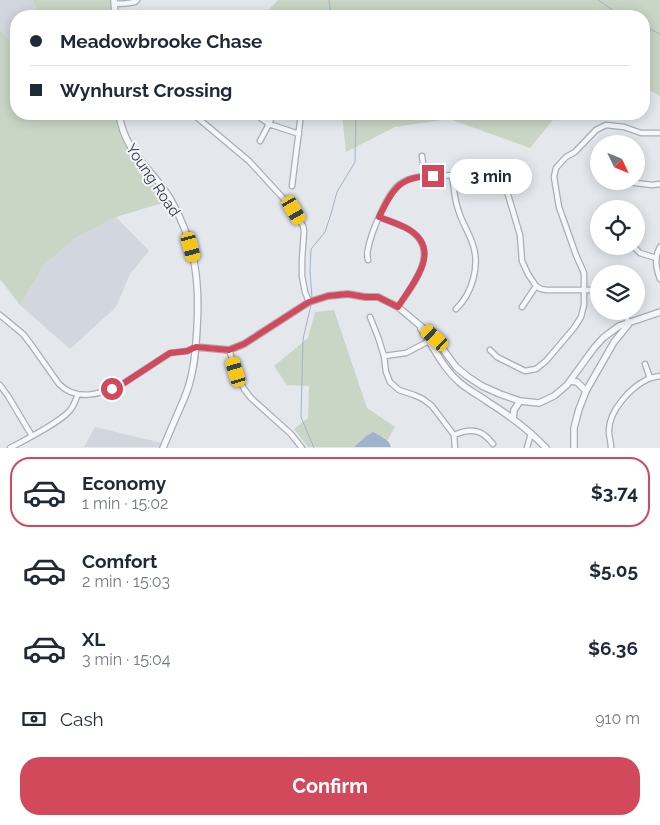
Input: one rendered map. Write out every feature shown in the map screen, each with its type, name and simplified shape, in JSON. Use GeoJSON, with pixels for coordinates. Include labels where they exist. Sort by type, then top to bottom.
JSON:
{"type":"FeatureCollection","features":[{"type":"Feature","properties":{"kind":"street"},"geometry":{"type":"LineString","coordinates":[[116,1],[119,4],[136,2],[138,0]]}},
{"type":"Feature","properties":{"kind":"street"},"geometry":{"type":"LineString","coordinates":[[136,9],[138,0]]}},
{"type":"Feature","properties":{"kind":"street","name":"Young Road"},"geometry":{"type":"LineString","coordinates":[[120,120],[128,144],[134,154],[158,181],[183,225],[191,247],[198,280],[199,302],[196,347],[190,382],[163,448]]}},
{"type":"Feature","properties":{"kind":"street"},"geometry":{"type":"LineString","coordinates":[[200,120],[249,161],[294,210],[304,231],[302,276],[309,302]]}},
{"type":"Feature","properties":{"kind":"street"},"geometry":{"type":"LineString","coordinates":[[263,120],[269,124],[299,134]]}},
{"type":"Feature","properties":{"kind":"street"},"geometry":{"type":"LineString","coordinates":[[260,141],[271,120]]}},
{"type":"Feature","properties":{"kind":"street"},"geometry":{"type":"LineString","coordinates":[[292,186],[300,120]]}},
{"type":"Feature","properties":{"kind":"street"},"geometry":{"type":"LineString","coordinates":[[490,350],[498,357],[525,371],[536,369],[574,328],[581,317],[584,305],[584,273],[559,207],[554,177],[556,168],[596,130],[606,125],[641,133],[660,133]]}},
{"type":"Feature","properties":{"kind":"street"},"geometry":{"type":"LineString","coordinates":[[422,156],[424,176]]}},
{"type":"Feature","properties":{"kind":"street"},"geometry":{"type":"LineString","coordinates":[[368,260],[367,251],[379,217],[392,192],[399,184],[424,176],[452,175],[471,170],[482,170],[495,175],[506,188],[520,235],[522,261],[536,286],[547,290],[590,290]]}},
{"type":"Feature","properties":{"kind":"street"},"geometry":{"type":"LineString","coordinates":[[452,175],[458,211],[474,248],[476,264],[470,288],[464,300],[456,309]]}},
{"type":"Feature","properties":{"kind":"street"},"geometry":{"type":"LineString","coordinates":[[645,184],[660,184]]}},
{"type":"Feature","properties":{"kind":"street"},"geometry":{"type":"LineString","coordinates":[[379,217],[414,233],[422,242],[425,251],[423,267],[398,307]]}},
{"type":"Feature","properties":{"kind":"street"},"geometry":{"type":"LineString","coordinates":[[660,247],[658,248],[655,264],[660,279]]}},
{"type":"Feature","properties":{"kind":"street"},"geometry":{"type":"LineString","coordinates":[[645,255],[656,258]]}},
{"type":"Feature","properties":{"kind":"street"},"geometry":{"type":"LineString","coordinates":[[522,308],[536,286]]}},
{"type":"Feature","properties":{"kind":"street"},"geometry":{"type":"LineString","coordinates":[[0,315],[23,334],[64,389],[78,394],[95,394],[121,385],[170,353],[187,351],[196,347],[229,350],[244,344],[309,302],[328,296],[348,294],[378,297],[398,307],[414,319],[467,376],[500,394],[520,401],[539,403],[559,393],[571,381],[594,348],[619,326],[660,312]]}},
{"type":"Feature","properties":{"kind":"street"},"geometry":{"type":"LineString","coordinates":[[370,317],[384,356],[386,372],[390,382],[399,390],[428,402],[454,435],[455,448]]}},
{"type":"Feature","properties":{"kind":"street"},"geometry":{"type":"LineString","coordinates":[[574,448],[574,428],[586,392],[614,342],[629,323]]}},
{"type":"Feature","properties":{"kind":"street"},"geometry":{"type":"LineString","coordinates":[[384,356],[406,354],[432,339]]}},
{"type":"Feature","properties":{"kind":"street"},"geometry":{"type":"LineString","coordinates":[[432,339],[443,366],[460,383],[514,419],[545,447]]}},
{"type":"Feature","properties":{"kind":"street"},"geometry":{"type":"LineString","coordinates":[[229,350],[244,389],[291,434],[302,448]]}},
{"type":"Feature","properties":{"kind":"street"},"geometry":{"type":"LineString","coordinates":[[645,364],[650,378]]}},
{"type":"Feature","properties":{"kind":"street"},"geometry":{"type":"LineString","coordinates":[[611,448],[609,430],[612,416],[622,400],[630,391],[650,378],[660,376]]}},
{"type":"Feature","properties":{"kind":"street"},"geometry":{"type":"LineString","coordinates":[[571,381],[577,382],[586,392]]}},
{"type":"Feature","properties":{"kind":"street"},"geometry":{"type":"LineString","coordinates":[[0,385],[32,436]]}},
{"type":"Feature","properties":{"kind":"street"},"geometry":{"type":"LineString","coordinates":[[10,448],[63,417],[71,410],[78,394]]}},
{"type":"Feature","properties":{"kind":"street"},"geometry":{"type":"LineString","coordinates":[[514,419],[514,410],[520,401]]}},
{"type":"Feature","properties":{"kind":"street"},"geometry":{"type":"LineString","coordinates":[[454,435],[474,431],[484,434],[492,444]]}},
{"type":"Feature","properties":{"kind":"street"},"geometry":{"type":"LineString","coordinates":[[527,448],[531,433]]}},
{"type":"Feature","properties":{"kind":"shaded area"},"geometry":{"type":"Polygon","coordinates":[[[0,0],[32,0],[38,10],[10,10],[10,41],[0,30],[0,0]]]}},
{"type":"Feature","properties":{"kind":"shaded area"},"geometry":{"type":"Polygon","coordinates":[[[116,217],[149,251],[130,274],[116,307],[70,349],[20,305],[44,265],[75,238],[116,217]]]}},
{"type":"Feature","properties":{"kind":"shaded area"},"geometry":{"type":"Polygon","coordinates":[[[95,427],[162,443],[159,447],[84,447],[95,427]]]}},
{"type":"Feature","properties":{"kind":"green space"},"geometry":{"type":"Polygon","coordinates":[[[32,0],[111,0],[112,10],[38,10],[32,0]]]}},
{"type":"Feature","properties":{"kind":"green space"},"geometry":{"type":"Polygon","coordinates":[[[278,0],[660,0],[660,96],[650,90],[650,10],[269,10],[278,0]]]}},
{"type":"Feature","properties":{"kind":"green space"},"geometry":{"type":"Polygon","coordinates":[[[0,30],[10,41],[10,120],[117,120],[117,125],[129,153],[166,202],[116,217],[75,238],[44,265],[20,305],[0,279],[0,30]]]}},
{"type":"Feature","properties":{"kind":"green space"},"geometry":{"type":"Polygon","coordinates":[[[343,120],[442,120],[395,127],[346,152],[343,120]]]}},
{"type":"Feature","properties":{"kind":"green space"},"geometry":{"type":"Polygon","coordinates":[[[452,120],[553,120],[530,148],[452,120]]]}},
{"type":"Feature","properties":{"kind":"green space"},"geometry":{"type":"Polygon","coordinates":[[[334,310],[367,408],[395,427],[387,441],[384,437],[365,437],[354,447],[308,447],[294,429],[308,418],[309,386],[287,385],[274,366],[308,338],[315,312],[334,310]]]}},
{"type":"Feature","properties":{"kind":"water"},"geometry":{"type":"Polygon","coordinates":[[[373,432],[386,440],[391,447],[354,447],[365,437],[373,432]]]}},
{"type":"Feature","properties":{"kind":"waterway"},"geometry":{"type":"LineString","coordinates":[[329,0],[330,10]]}},
{"type":"Feature","properties":{"kind":"waterway"},"geometry":{"type":"LineString","coordinates":[[598,0],[613,10]]}},
{"type":"Feature","properties":{"kind":"waterway"},"geometry":{"type":"LineString","coordinates":[[650,29],[660,34]]}},
{"type":"Feature","properties":{"kind":"waterway"},"geometry":{"type":"LineString","coordinates":[[312,298],[311,249],[325,232],[337,192],[355,162],[356,120]]}},
{"type":"Feature","properties":{"kind":"waterway"},"geometry":{"type":"LineString","coordinates":[[311,305],[303,339],[301,417],[314,448]]}},
{"type":"Feature","properties":{"kind":"route"},"geometry":{"type":"LineString","coordinates":[[112,389],[170,353],[187,351],[196,347],[229,350],[244,344],[309,302],[328,296],[348,294],[378,297],[398,307],[423,267],[425,251],[422,242],[414,233],[379,217],[392,192],[399,184],[410,179],[433,176]]}}]}
